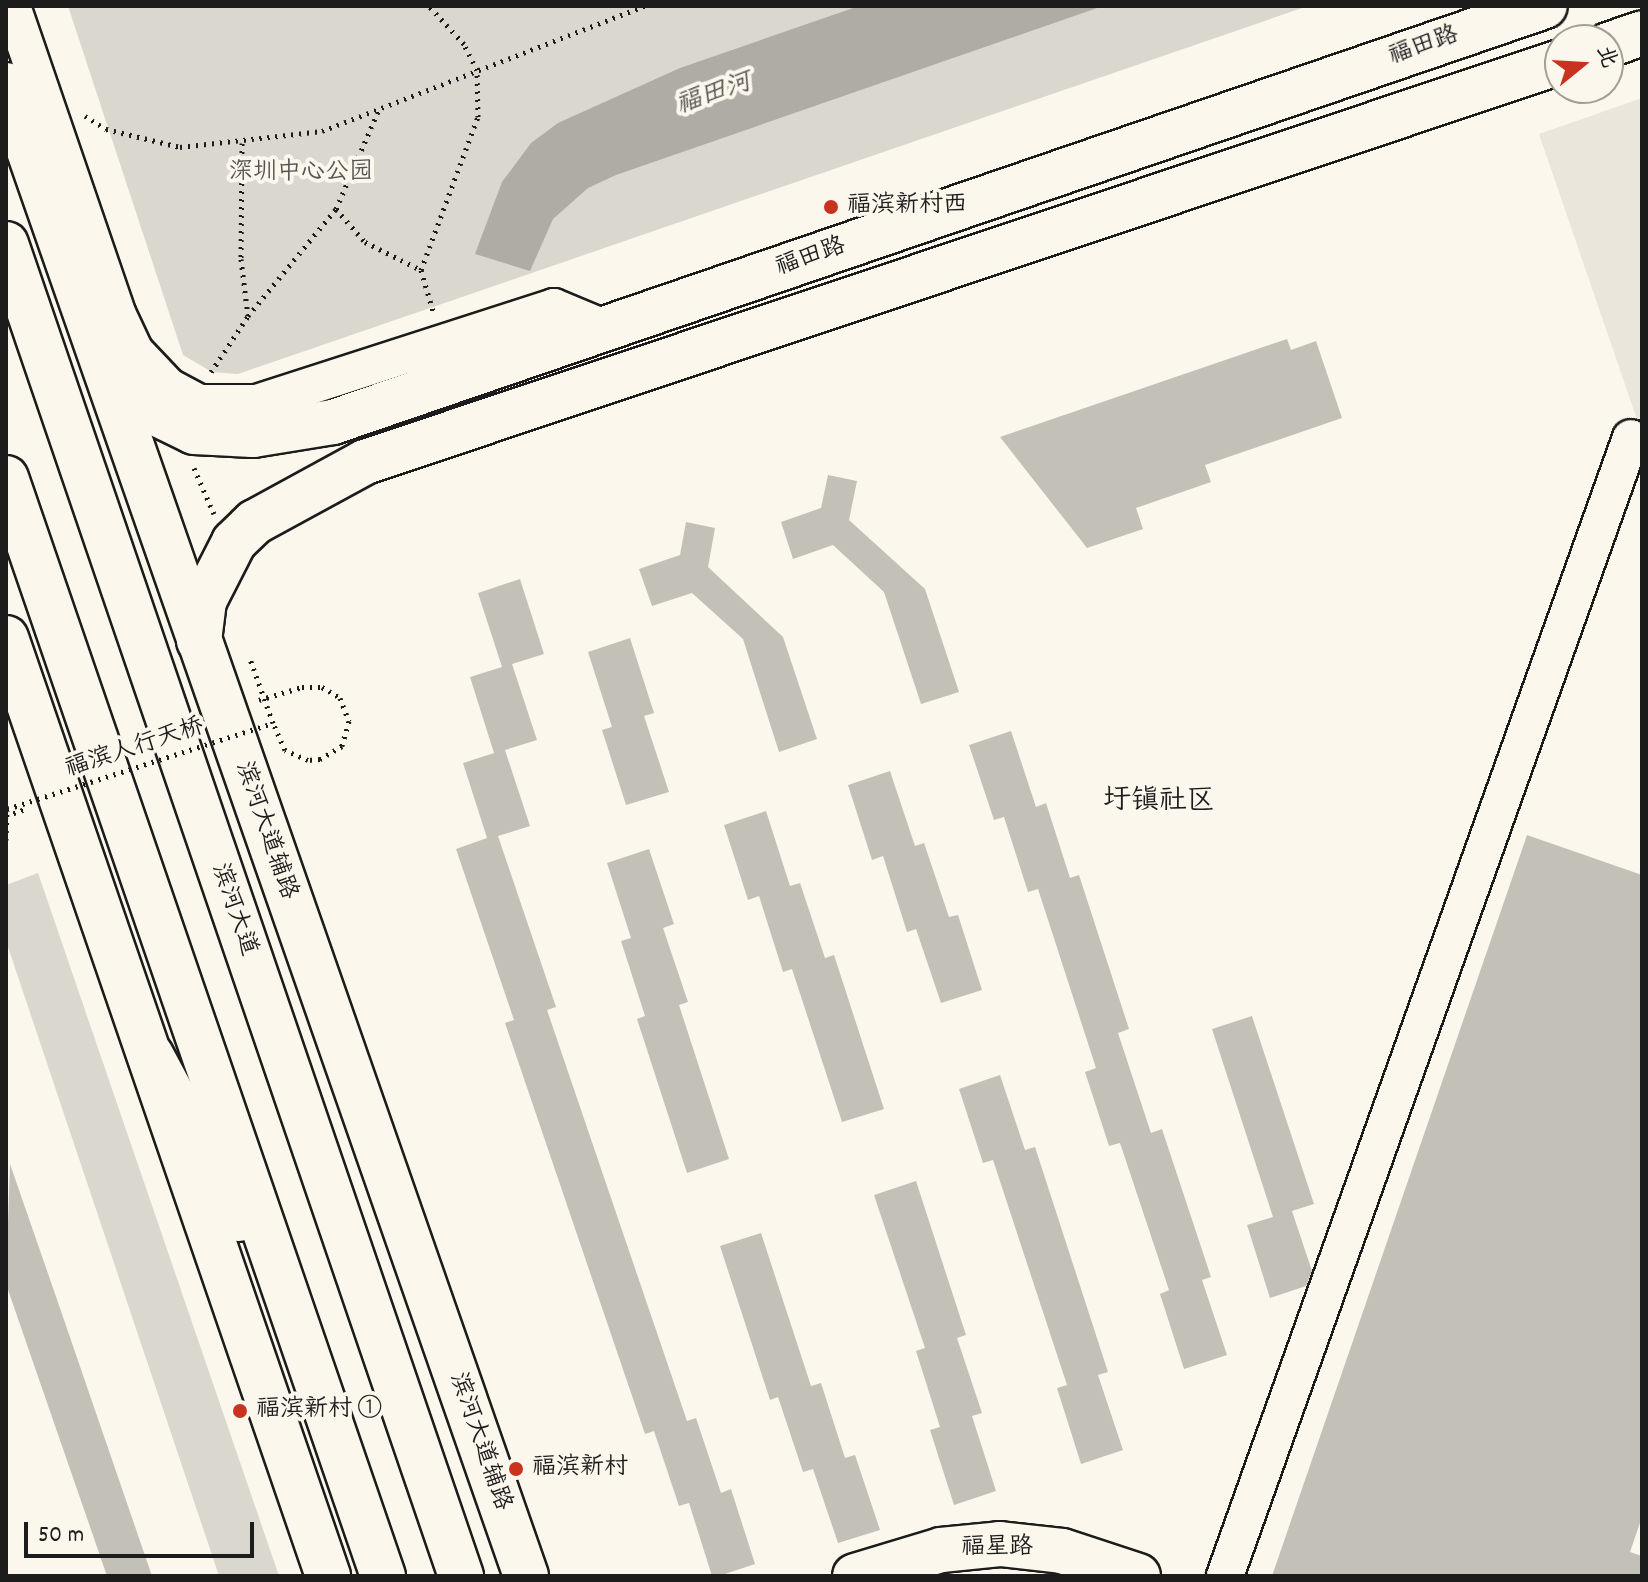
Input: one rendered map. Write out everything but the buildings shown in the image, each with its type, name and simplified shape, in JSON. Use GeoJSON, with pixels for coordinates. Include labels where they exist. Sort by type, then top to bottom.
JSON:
{"type":"FeatureCollection","features":[{"type":"Feature","properties":{"kind":"main road","name":"福田路"},"geometry":{"type":"LineString","coordinates":[[96,352],[121,387],[163,421],[194,432],[253,435],[333,422],[1545,6]]}},
{"type":"Feature","properties":{"kind":"main road"},"geometry":{"type":"LineString","coordinates":[[199,641],[204,601],[234,542],[255,522],[365,462],[1544,67]]}},
{"type":"Feature","properties":{"kind":"main road","name":"滨河大道辅路"},"geometry":{"type":"LineString","coordinates":[[6,85],[96,352],[526,1576]]}},
{"type":"Feature","properties":{"kind":"main road","name":"滨河大道"},"geometry":{"type":"LineString","coordinates":[[6,244],[461,1576]]}},
{"type":"Feature","properties":{"kind":"main road"},"geometry":{"type":"LineString","coordinates":[[6,478],[383,1576]]}},
{"type":"Feature","properties":{"kind":"main road"},"geometry":{"type":"LineString","coordinates":[[6,638],[328,1576]]}},
{"type":"Feature","properties":{"kind":"main road"},"geometry":{"type":"LineString","coordinates":[[151,1055],[303,1339]]}},
{"type":"Feature","properties":{"kind":"main road","name":"福星路"},"geometry":{"type":"LineString","coordinates":[[855,1576],[941,1550],[1000,1544],[1062,1551],[1138,1576]]}},
{"type":"Feature","properties":{"kind":"street"},"geometry":{"type":"LineString","coordinates":[[12,6],[118,315],[134,350],[169,387],[199,403],[257,403],[554,307],[604,328]]}},
{"type":"Feature","properties":{"kind":"street"},"geometry":{"type":"LineString","coordinates":[[1225,1576],[1631,438]]}},
{"type":"Feature","properties":{"kind":"street"},"geometry":{"type":"LineString","coordinates":[[6,686],[48,756]]}},
{"type":"Feature","properties":{"kind":"path"},"geometry":{"type":"LineString","coordinates":[[429,6],[464,44],[477,70],[478,117],[421,270],[443,343]]}},
{"type":"Feature","properties":{"kind":"path"},"geometry":{"type":"LineString","coordinates":[[82,114],[106,129],[180,147],[242,143],[322,131],[645,6]]}},
{"type":"Feature","properties":{"kind":"path"},"geometry":{"type":"LineString","coordinates":[[203,384],[248,316],[336,209],[379,108]]}},
{"type":"Feature","properties":{"kind":"path"},"geometry":{"type":"LineString","coordinates":[[242,143],[241,259],[248,316]]}},
{"type":"Feature","properties":{"kind":"path"},"geometry":{"type":"LineString","coordinates":[[336,209],[365,242],[421,270]]}},
{"type":"Feature","properties":{"kind":"path"},"geometry":{"type":"LineString","coordinates":[[189,456],[216,520]]}},
{"type":"Feature","properties":{"kind":"path"},"geometry":{"type":"LineString","coordinates":[[249,656],[273,723],[278,739],[295,757],[320,759],[342,746],[349,721],[340,698],[322,687],[302,687],[259,700]]}},
{"type":"Feature","properties":{"kind":"path","name":"福滨人行天桥"},"geometry":{"type":"LineString","coordinates":[[6,810],[273,723]]}},
{"type":"Feature","properties":{"kind":"path"},"geometry":{"type":"LineString","coordinates":[[6,840],[6,810],[25,809]]}},
{"type":"Feature","properties":{"kind":"shaded area"},"geometry":{"type":"Polygon","coordinates":[[[1642,98],[1642,434],[1539,134],[1642,98]]]}},
{"type":"Feature","properties":{"kind":"green space","name":"深圳中心公园"},"geometry":{"type":"Polygon","coordinates":[[[68,6],[1308,6],[238,374],[212,372],[183,355],[68,6]]]}},
{"type":"Feature","properties":{"kind":"green space"},"geometry":{"type":"Polygon","coordinates":[[[38,873],[279,1576],[219,1576],[6,941],[6,885],[38,873]]]}},
{"type":"Feature","properties":{"kind":"water","name":"福田河"},"geometry":{"type":"Polygon","coordinates":[[[859,6],[1103,6],[616,175],[588,188],[553,219],[530,271],[475,254],[502,182],[531,143],[558,123],[680,68],[859,6]]]}},
{"type":"Feature","properties":{"kind":"place","name":"福滨新村西"},"geometry":{"type":"Point","coordinates":[831,207]}},
{"type":"Feature","properties":{"kind":"place","name":"福滨新村 ①"},"geometry":{"type":"Point","coordinates":[240,1411]}},
{"type":"Feature","properties":{"kind":"place","name":"福滨新村"},"geometry":{"type":"Point","coordinates":[516,1469]}},
{"type":"Feature","properties":{"kind":"district","name":"圩镇社区"},"geometry":{"type":"Point","coordinates":[1159,803]}}]}
